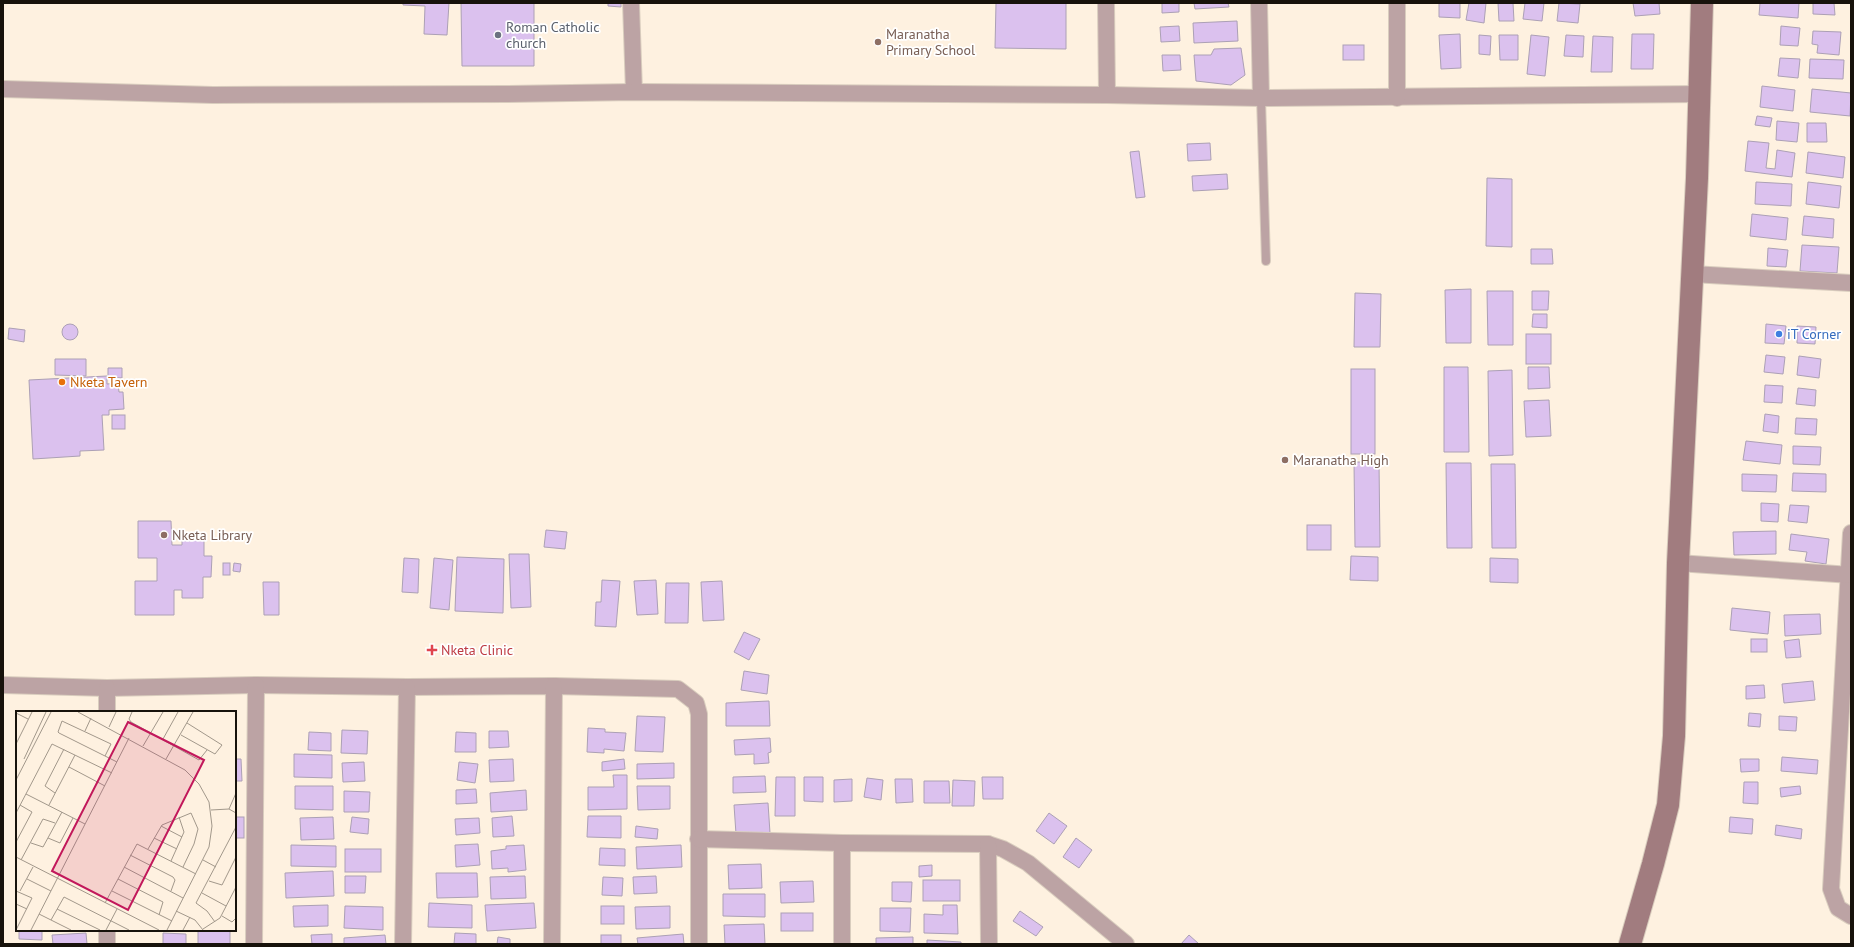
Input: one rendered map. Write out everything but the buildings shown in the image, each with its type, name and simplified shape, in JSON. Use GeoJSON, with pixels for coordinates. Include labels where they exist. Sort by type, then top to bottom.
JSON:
{"type":"FeatureCollection","features":[{"type":"Feature","properties":{"kind":"street"},"geometry":{"type":"LineString","coordinates":[[631,3],[634,92]]}},
{"type":"Feature","properties":{"kind":"street"},"geometry":{"type":"LineString","coordinates":[[1106,3],[1107,94]]}},
{"type":"Feature","properties":{"kind":"street"},"geometry":{"type":"LineString","coordinates":[[1259,3],[1261,98]]}},
{"type":"Feature","properties":{"kind":"street"},"geometry":{"type":"LineString","coordinates":[[1397,3],[1397,98]]}},
{"type":"Feature","properties":{"kind":"street"},"geometry":{"type":"LineString","coordinates":[[1630,944],[1668,805],[1674,736],[1678,563],[1701,94],[1702,3]]}},
{"type":"Feature","properties":{"kind":"street"},"geometry":{"type":"LineString","coordinates":[[3,89],[213,95],[634,92],[1107,94],[1261,98],[1397,98],[1701,94]]}},
{"type":"Feature","properties":{"kind":"street"},"geometry":{"type":"LineString","coordinates":[[1692,274],[1851,282]]}},
{"type":"Feature","properties":{"kind":"street"},"geometry":{"type":"LineString","coordinates":[[1851,532],[1850,575],[1831,889],[1838,908],[1851,916]]}},
{"type":"Feature","properties":{"kind":"street"},"geometry":{"type":"LineString","coordinates":[[1678,563],[1850,575]]}},
{"type":"Feature","properties":{"kind":"street"},"geometry":{"type":"LineString","coordinates":[[254,944],[256,684]]}},
{"type":"Feature","properties":{"kind":"street"},"geometry":{"type":"LineString","coordinates":[[3,685],[108,688],[256,684],[407,687],[554,686],[678,689],[696,703],[699,714],[699,944]]}},
{"type":"Feature","properties":{"kind":"street"},"geometry":{"type":"LineString","coordinates":[[552,944],[554,686]]}},
{"type":"Feature","properties":{"kind":"street"},"geometry":{"type":"LineString","coordinates":[[403,944],[407,687]]}},
{"type":"Feature","properties":{"kind":"street"},"geometry":{"type":"LineString","coordinates":[[108,688],[108,711]]}},
{"type":"Feature","properties":{"kind":"street"},"geometry":{"type":"LineString","coordinates":[[698,839],[842,843],[988,844],[1003,848],[1028,863],[1126,944]]}},
{"type":"Feature","properties":{"kind":"street"},"geometry":{"type":"LineString","coordinates":[[842,843],[842,944]]}},
{"type":"Feature","properties":{"kind":"street"},"geometry":{"type":"LineString","coordinates":[[988,844],[989,944]]}},
{"type":"Feature","properties":{"kind":"street"},"geometry":{"type":"LineString","coordinates":[[107,931],[107,944]]}},
{"type":"Feature","properties":{"kind":"lane"},"geometry":{"type":"LineString","coordinates":[[1261,98],[1266,261]]}},
{"type":"Feature","properties":{"kind":"place","name":"Roman Catholic church"},"geometry":{"type":"Point","coordinates":[498,35]}},
{"type":"Feature","properties":{"kind":"place","name":"Maranatha Primary School"},"geometry":{"type":"Point","coordinates":[878,42]}},
{"type":"Feature","properties":{"kind":"place","name":"iT Corner"},"geometry":{"type":"Point","coordinates":[1779,334]}},
{"type":"Feature","properties":{"kind":"place","name":"Nketa Tavern"},"geometry":{"type":"Point","coordinates":[62,382]}},
{"type":"Feature","properties":{"kind":"place","name":"Maranatha High"},"geometry":{"type":"Point","coordinates":[1285,460]}},
{"type":"Feature","properties":{"kind":"place","name":"Nketa Library"},"geometry":{"type":"Point","coordinates":[164,535]}},
{"type":"Feature","properties":{"kind":"place","name":"Nketa Clinic"},"geometry":{"type":"Point","coordinates":[432,650]}}]}
